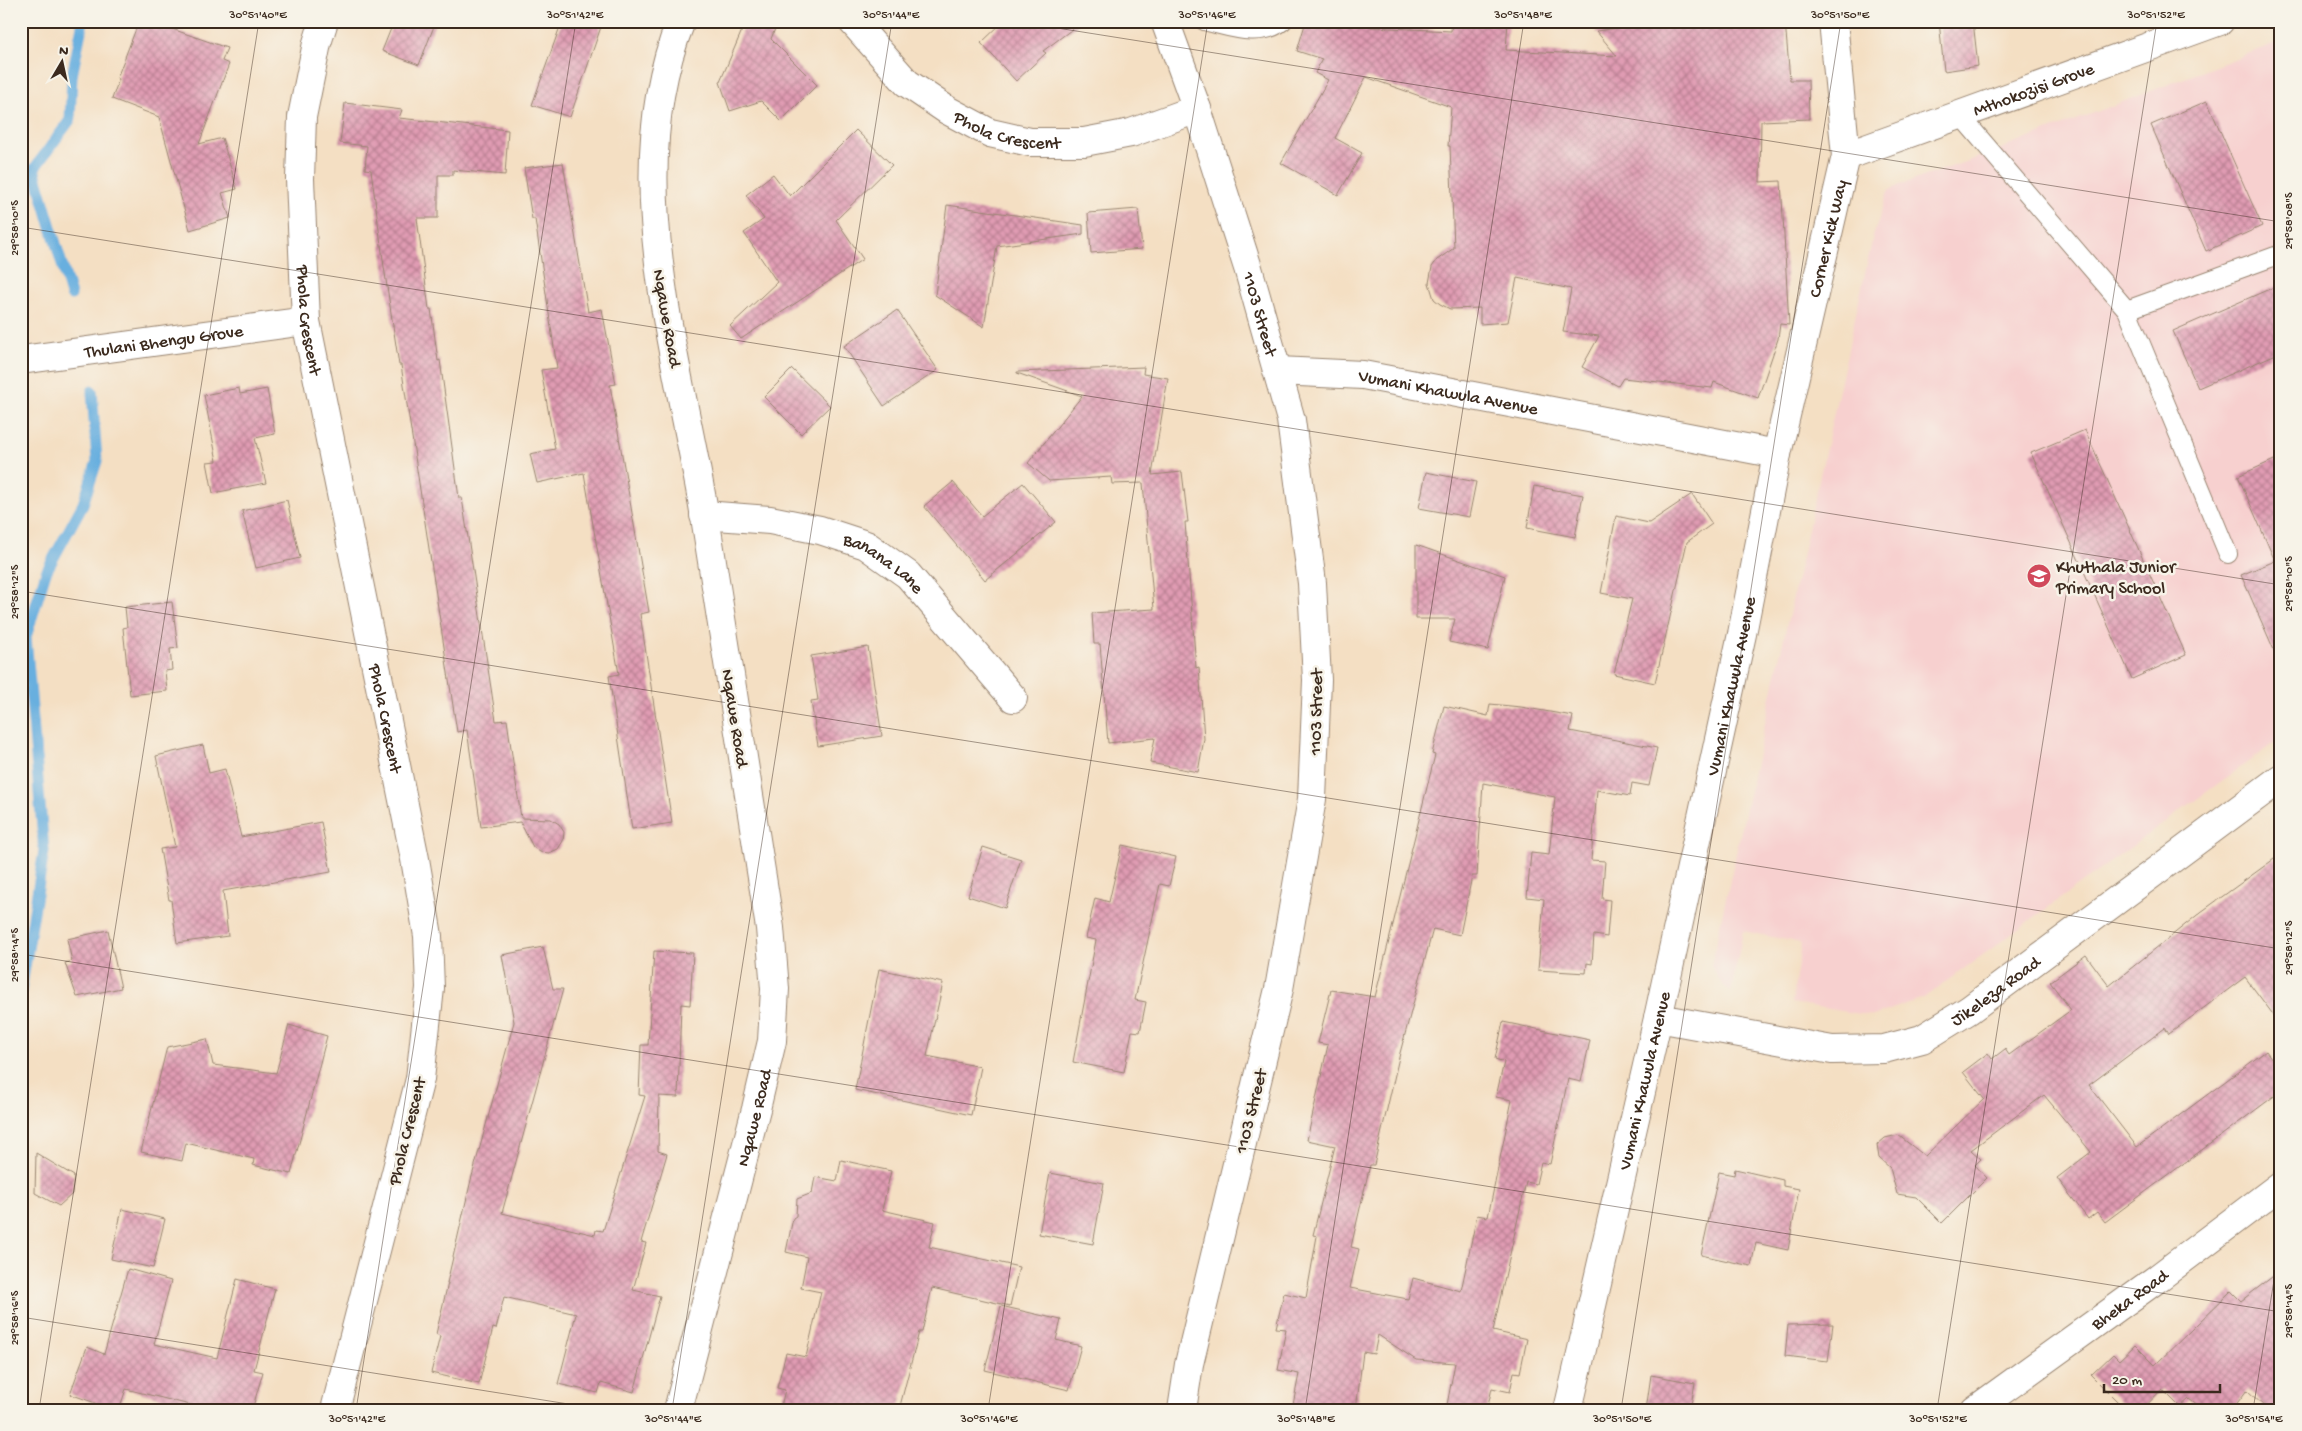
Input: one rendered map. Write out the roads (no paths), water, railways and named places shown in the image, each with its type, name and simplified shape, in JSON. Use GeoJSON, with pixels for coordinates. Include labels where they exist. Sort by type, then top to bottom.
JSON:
{"type":"FeatureCollection","features":[{"type":"Feature","properties":{"kind":"street","name":"Phola Crescent"},"geometry":{"type":"LineString","coordinates":[[324,21],[317,43],[302,117],[300,178],[306,321],[415,859],[428,936],[430,988],[420,1079],[335,1410]]}},
{"type":"Feature","properties":{"kind":"street","name":"Nqawe Road"},"geometry":{"type":"LineString","coordinates":[[678,1410],[772,1041],[775,989],[770,928],[704,515],[659,270],[653,172],[656,117],[665,70],[681,21]]}},
{"type":"Feature","properties":{"kind":"street","name":"Phola Crescent"},"geometry":{"type":"LineString","coordinates":[[852,21],[907,83],[947,110],[990,133],[1030,142],[1084,142],[1131,133],[1197,109]]}},
{"type":"Feature","properties":{"kind":"street","name":"1103 Street"},"geometry":{"type":"LineString","coordinates":[[1164,21],[1197,109],[1278,371],[1291,420],[1312,583],[1317,680],[1312,799],[1279,989],[1189,1364],[1182,1410]]}},
{"type":"Feature","properties":{"kind":"street","name":"Corner Kick Way"},"geometry":{"type":"LineString","coordinates":[[1777,454],[1846,156],[1832,21]]}},
{"type":"Feature","properties":{"kind":"street","name":"Mthokozisi Grove"},"geometry":{"type":"LineString","coordinates":[[1846,156],[2220,21]]}},
{"type":"Feature","properties":{"kind":"street","name":"Thulani Bhengu Grove"},"geometry":{"type":"LineString","coordinates":[[21,360],[306,321]]}},
{"type":"Feature","properties":{"kind":"street","name":"Vumani Khawula Avenue"},"geometry":{"type":"LineString","coordinates":[[1278,371],[1363,375],[1777,454],[1742,634],[1658,1018],[1568,1410]]}},
{"type":"Feature","properties":{"kind":"street","name":"Banana Lane"},"geometry":{"type":"LineString","coordinates":[[704,515],[770,520],[820,530],[866,545],[908,575],[1013,698]]}},
{"type":"Feature","properties":{"kind":"street","name":"Jikeleza Road"},"geometry":{"type":"LineString","coordinates":[[1658,1018],[1832,1050],[1884,1049],[1922,1039],[1970,1010],[2281,778]]}},
{"type":"Feature","properties":{"kind":"street","name":"Bheka Road"},"geometry":{"type":"LineString","coordinates":[[1975,1410],[2158,1278],[2281,1185]]}},
{"type":"Feature","properties":{"kind":"lane"},"geometry":{"type":"LineString","coordinates":[[1204,21],[1252,31],[1270,29],[1283,21]]}},
{"type":"Feature","properties":{"kind":"lane"},"geometry":{"type":"LineString","coordinates":[[1960,114],[2127,310],[2228,554]]}},
{"type":"Feature","properties":{"kind":"lane"},"geometry":{"type":"LineString","coordinates":[[2127,310],[2281,254]]}},
{"type":"Feature","properties":{"kind":"waterway"},"geometry":{"type":"LineString","coordinates":[[71,295],[34,169],[70,120],[72,76],[83,21]]}},
{"type":"Feature","properties":{"kind":"waterway"},"geometry":{"type":"LineString","coordinates":[[21,991],[44,851],[26,637],[46,572],[83,504],[97,461],[92,391]]}},
{"type":"Feature","properties":{"kind":"place","name":"Khuthala Junior Primary School"},"geometry":{"type":"Point","coordinates":[2039,576]}}]}
